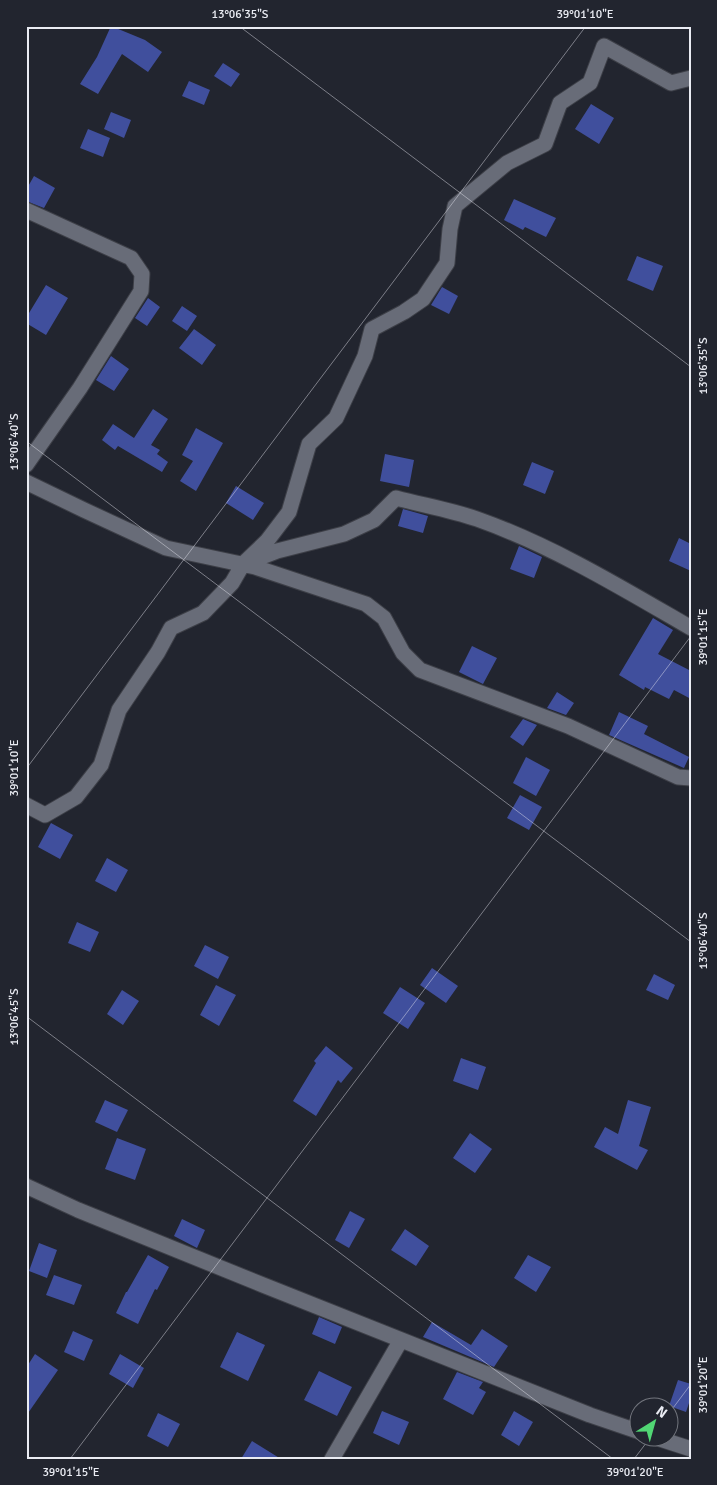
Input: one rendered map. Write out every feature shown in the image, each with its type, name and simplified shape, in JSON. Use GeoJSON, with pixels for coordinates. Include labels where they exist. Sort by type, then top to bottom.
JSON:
{"type":"FeatureCollection","features":[{"type":"Feature","properties":{"kind":"street"},"geometry":{"type":"LineString","coordinates":[[26,805],[45,815],[76,797],[101,765],[119,710],[158,652],[171,628],[203,613],[232,583],[243,564],[267,541],[289,512],[309,444],[336,418],[364,356],[372,328],[404,312],[422,299],[446,263],[455,206],[507,163],[545,144],[560,103],[590,83],[604,46],[671,83],[691,78]]}},
{"type":"Feature","properties":{"kind":"street"},"geometry":{"type":"LineString","coordinates":[[26,210],[130,258],[142,274],[141,291],[80,388],[26,465]]}},
{"type":"Feature","properties":{"kind":"street"},"geometry":{"type":"LineString","coordinates":[[26,482],[166,548],[243,564],[320,587],[366,604],[384,618],[404,653],[420,670],[568,726],[678,777],[691,778]]}},
{"type":"Feature","properties":{"kind":"street"},"geometry":{"type":"LineString","coordinates":[[243,564],[277,551],[344,534],[374,520],[396,498],[476,519],[524,538],[579,564],[691,628]]}},
{"type":"Feature","properties":{"kind":"street"},"geometry":{"type":"LineString","coordinates":[[26,1186],[78,1210],[400,1340],[590,1415],[630,1429]]}},
{"type":"Feature","properties":{"kind":"street"},"geometry":{"type":"LineString","coordinates":[[332,1459],[400,1340]]}},
{"type":"Feature","properties":{"kind":"building"},"geometry":{"type":"Polygon","coordinates":[[[111,26],[145,40],[162,52],[148,72],[122,54],[98,94],[80,84],[97,57],[111,26]]]}},
{"type":"Feature","properties":{"kind":"building"},"geometry":{"type":"Polygon","coordinates":[[[223,63],[240,74],[231,87],[214,76],[223,63]]]}},
{"type":"Feature","properties":{"kind":"building"},"geometry":{"type":"Polygon","coordinates":[[[189,81],[210,90],[204,105],[182,96],[189,81]]]}},
{"type":"Feature","properties":{"kind":"building"},"geometry":{"type":"Polygon","coordinates":[[[591,104],[614,118],[599,144],[575,129],[591,104]]]}},
{"type":"Feature","properties":{"kind":"building"},"geometry":{"type":"Polygon","coordinates":[[[111,112],[131,120],[124,138],[104,129],[111,112]]]}},
{"type":"Feature","properties":{"kind":"building"},"geometry":{"type":"Polygon","coordinates":[[[88,129],[110,138],[103,157],[80,148],[88,129]]]}},
{"type":"Feature","properties":{"kind":"building"},"geometry":{"type":"Polygon","coordinates":[[[34,176],[55,188],[44,208],[26,201],[26,190],[34,176]]]}},
{"type":"Feature","properties":{"kind":"building"},"geometry":{"type":"Polygon","coordinates":[[[514,199],[556,218],[546,237],[525,227],[523,230],[504,220],[514,199]]]}},
{"type":"Feature","properties":{"kind":"building"},"geometry":{"type":"Polygon","coordinates":[[[637,256],[663,266],[653,291],[627,280],[637,256]]]}},
{"type":"Feature","properties":{"kind":"building"},"geometry":{"type":"Polygon","coordinates":[[[46,285],[68,298],[46,335],[26,323],[26,318],[46,285]]]}},
{"type":"Feature","properties":{"kind":"building"},"geometry":{"type":"Polygon","coordinates":[[[442,287],[458,296],[449,314],[431,305],[442,287]]]}},
{"type":"Feature","properties":{"kind":"building"},"geometry":{"type":"Polygon","coordinates":[[[148,298],[160,307],[147,326],[135,318],[148,298]]]}},
{"type":"Feature","properties":{"kind":"building"},"geometry":{"type":"Polygon","coordinates":[[[182,306],[197,316],[187,331],[172,321],[182,306]]]}},
{"type":"Feature","properties":{"kind":"building"},"geometry":{"type":"Polygon","coordinates":[[[194,329],[216,345],[202,365],[179,348],[194,329]]]}},
{"type":"Feature","properties":{"kind":"building"},"geometry":{"type":"Polygon","coordinates":[[[111,356],[129,369],[114,391],[96,380],[111,356]]]}},
{"type":"Feature","properties":{"kind":"building"},"geometry":{"type":"Polygon","coordinates":[[[153,409],[168,419],[151,445],[160,450],[157,454],[168,462],[162,472],[118,446],[115,450],[102,440],[113,424],[134,438],[153,409]]]}},
{"type":"Feature","properties":{"kind":"building"},"geometry":{"type":"Polygon","coordinates":[[[196,428],[223,443],[196,491],[180,481],[193,461],[182,455],[196,428]]]}},
{"type":"Feature","properties":{"kind":"building"},"geometry":{"type":"Polygon","coordinates":[[[385,454],[414,460],[409,487],[380,481],[385,454]]]}},
{"type":"Feature","properties":{"kind":"building"},"geometry":{"type":"Polygon","coordinates":[[[532,462],[554,471],[545,494],[523,485],[532,462]]]}},
{"type":"Feature","properties":{"kind":"building"},"geometry":{"type":"Polygon","coordinates":[[[236,486],[264,503],[253,520],[226,503],[236,486]]]}},
{"type":"Feature","properties":{"kind":"building"},"geometry":{"type":"Polygon","coordinates":[[[403,509],[428,516],[423,533],[398,526],[403,509]]]}},
{"type":"Feature","properties":{"kind":"building"},"geometry":{"type":"Polygon","coordinates":[[[679,538],[691,544],[691,571],[669,561],[679,538]]]}},
{"type":"Feature","properties":{"kind":"building"},"geometry":{"type":"Polygon","coordinates":[[[519,546],[542,557],[534,578],[510,569],[519,546]]]}},
{"type":"Feature","properties":{"kind":"building"},"geometry":{"type":"Polygon","coordinates":[[[653,618],[673,630],[658,654],[691,671],[691,699],[674,690],[669,699],[645,687],[644,690],[619,675],[653,618]]]}},
{"type":"Feature","properties":{"kind":"building"},"geometry":{"type":"Polygon","coordinates":[[[472,646],[497,658],[483,684],[459,672],[472,646]]]}},
{"type":"Feature","properties":{"kind":"building"},"geometry":{"type":"Polygon","coordinates":[[[557,692],[574,703],[566,715],[547,708],[557,692]]]}},
{"type":"Feature","properties":{"kind":"building"},"geometry":{"type":"Polygon","coordinates":[[[619,712],[648,726],[644,734],[689,757],[684,768],[609,735],[619,712]]]}},
{"type":"Feature","properties":{"kind":"building"},"geometry":{"type":"Polygon","coordinates":[[[523,719],[537,725],[523,746],[510,737],[523,719]]]}},
{"type":"Feature","properties":{"kind":"building"},"geometry":{"type":"Polygon","coordinates":[[[526,757],[550,770],[536,796],[513,783],[526,757]]]}},
{"type":"Feature","properties":{"kind":"building"},"geometry":{"type":"Polygon","coordinates":[[[520,795],[542,807],[529,830],[507,818],[520,795]]]}},
{"type":"Feature","properties":{"kind":"building"},"geometry":{"type":"Polygon","coordinates":[[[51,823],[73,835],[60,859],[38,847],[51,823]]]}},
{"type":"Feature","properties":{"kind":"building"},"geometry":{"type":"Polygon","coordinates":[[[107,858],[128,870],[116,892],[95,881],[107,858]]]}},
{"type":"Feature","properties":{"kind":"building"},"geometry":{"type":"Polygon","coordinates":[[[77,922],[99,932],[90,952],[68,943],[77,922]]]}},
{"type":"Feature","properties":{"kind":"building"},"geometry":{"type":"Polygon","coordinates":[[[205,945],[229,957],[218,979],[194,966],[205,945]]]}},
{"type":"Feature","properties":{"kind":"building"},"geometry":{"type":"Polygon","coordinates":[[[432,968],[458,986],[446,1003],[420,985],[432,968]]]}},
{"type":"Feature","properties":{"kind":"building"},"geometry":{"type":"Polygon","coordinates":[[[654,974],[675,985],[668,1000],[646,990],[654,974]]]}},
{"type":"Feature","properties":{"kind":"building"},"geometry":{"type":"Polygon","coordinates":[[[216,985],[236,995],[219,1026],[200,1015],[216,985]]]}},
{"type":"Feature","properties":{"kind":"building"},"geometry":{"type":"Polygon","coordinates":[[[400,987],[425,1003],[408,1029],[383,1013],[400,987]]]}},
{"type":"Feature","properties":{"kind":"building"},"geometry":{"type":"Polygon","coordinates":[[[122,990],[139,1001],[123,1025],[107,1014],[122,990]]]}},
{"type":"Feature","properties":{"kind":"building"},"geometry":{"type":"Polygon","coordinates":[[[326,1046],[353,1068],[341,1083],[338,1080],[316,1116],[293,1101],[316,1063],[314,1061],[326,1046]]]}},
{"type":"Feature","properties":{"kind":"building"},"geometry":{"type":"Polygon","coordinates":[[[461,1058],[486,1067],[478,1090],[453,1081],[461,1058]]]}},
{"type":"Feature","properties":{"kind":"building"},"geometry":{"type":"Polygon","coordinates":[[[105,1100],[128,1110],[117,1132],[95,1122],[105,1100]]]}},
{"type":"Feature","properties":{"kind":"building"},"geometry":{"type":"Polygon","coordinates":[[[628,1100],[651,1107],[639,1146],[648,1150],[637,1170],[594,1147],[605,1127],[618,1134],[628,1100]]]}},
{"type":"Feature","properties":{"kind":"building"},"geometry":{"type":"Polygon","coordinates":[[[470,1133],[492,1149],[475,1173],[453,1158],[470,1133]]]}},
{"type":"Feature","properties":{"kind":"building"},"geometry":{"type":"Polygon","coordinates":[[[117,1138],[146,1149],[135,1180],[105,1169],[117,1138]]]}},
{"type":"Feature","properties":{"kind":"building"},"geometry":{"type":"Polygon","coordinates":[[[350,1211],[365,1219],[349,1248],[335,1240],[350,1211]]]}},
{"type":"Feature","properties":{"kind":"building"},"geometry":{"type":"Polygon","coordinates":[[[182,1219],[205,1230],[197,1248],[174,1236],[182,1219]]]}},
{"type":"Feature","properties":{"kind":"building"},"geometry":{"type":"Polygon","coordinates":[[[405,1229],[429,1246],[416,1266],[391,1250],[405,1229]]]}},
{"type":"Feature","properties":{"kind":"building"},"geometry":{"type":"Polygon","coordinates":[[[39,1243],[57,1250],[47,1278],[29,1271],[39,1243]]]}},
{"type":"Feature","properties":{"kind":"building"},"geometry":{"type":"Polygon","coordinates":[[[148,1255],[169,1267],[157,1290],[155,1289],[138,1324],[116,1313],[148,1255]]]}},
{"type":"Feature","properties":{"kind":"building"},"geometry":{"type":"Polygon","coordinates":[[[528,1255],[551,1267],[536,1292],[514,1278],[528,1255]]]}},
{"type":"Feature","properties":{"kind":"building"},"geometry":{"type":"Polygon","coordinates":[[[54,1275],[82,1285],[74,1305],[46,1295],[54,1275]]]}},
{"type":"Feature","properties":{"kind":"building"},"geometry":{"type":"Polygon","coordinates":[[[319,1317],[342,1327],[335,1344],[312,1334],[319,1317]]]}},
{"type":"Feature","properties":{"kind":"building"},"geometry":{"type":"Polygon","coordinates":[[[432,1322],[471,1345],[482,1329],[508,1346],[494,1367],[423,1337],[432,1322]]]}},
{"type":"Feature","properties":{"kind":"building"},"geometry":{"type":"Polygon","coordinates":[[[73,1331],[93,1340],[84,1361],[64,1352],[73,1331]]]}},
{"type":"Feature","properties":{"kind":"building"},"geometry":{"type":"Polygon","coordinates":[[[237,1332],[265,1345],[248,1381],[220,1367],[237,1332]]]}},
{"type":"Feature","properties":{"kind":"building"},"geometry":{"type":"Polygon","coordinates":[[[35,1354],[58,1370],[26,1416],[26,1368],[35,1354]]]}},
{"type":"Feature","properties":{"kind":"building"},"geometry":{"type":"Polygon","coordinates":[[[120,1354],[144,1368],[133,1388],[109,1374],[120,1354]]]}},
{"type":"Feature","properties":{"kind":"building"},"geometry":{"type":"Polygon","coordinates":[[[319,1371],[352,1387],[337,1416],[304,1400],[319,1371]]]}},
{"type":"Feature","properties":{"kind":"building"},"geometry":{"type":"Polygon","coordinates":[[[457,1372],[483,1382],[479,1388],[486,1392],[473,1415],[443,1399],[457,1372]]]}},
{"type":"Feature","properties":{"kind":"building"},"geometry":{"type":"Polygon","coordinates":[[[678,1380],[691,1384],[691,1397],[686,1412],[680,1410],[680,1398],[672,1398],[678,1380]]]}},
{"type":"Feature","properties":{"kind":"building"},"geometry":{"type":"Polygon","coordinates":[[[382,1411],[409,1422],[399,1445],[373,1433],[382,1411]]]}},
{"type":"Feature","properties":{"kind":"building"},"geometry":{"type":"Polygon","coordinates":[[[514,1411],[533,1422],[519,1446],[501,1435],[514,1411]]]}},
{"type":"Feature","properties":{"kind":"building"},"geometry":{"type":"Polygon","coordinates":[[[158,1413],[180,1424],[168,1447],[147,1436],[158,1413]]]}},
{"type":"Feature","properties":{"kind":"building"},"geometry":{"type":"Polygon","coordinates":[[[252,1441],[281,1459],[241,1459],[252,1441]]]}}]}
